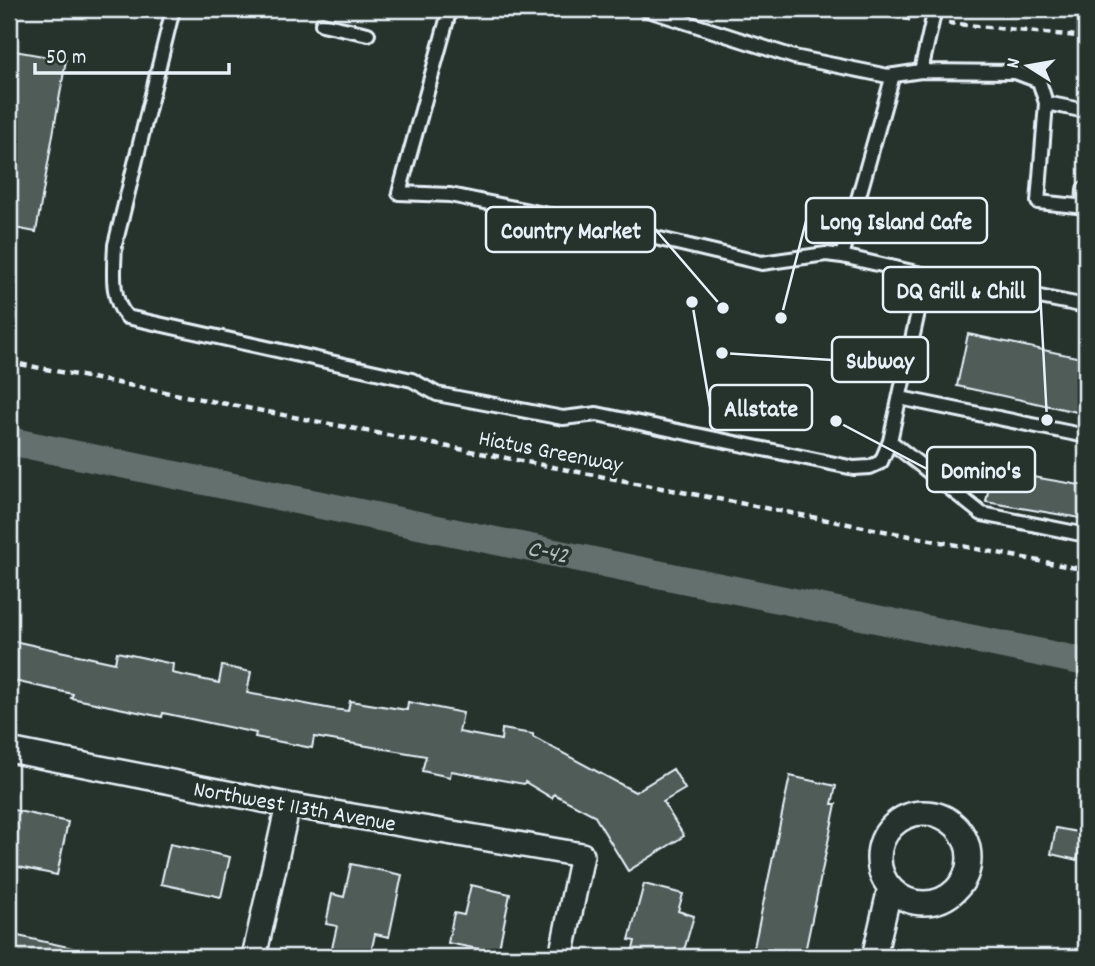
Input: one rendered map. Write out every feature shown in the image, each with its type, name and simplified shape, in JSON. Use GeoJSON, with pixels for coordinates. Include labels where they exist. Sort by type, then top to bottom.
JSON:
{"type":"FeatureCollection","features":[{"type":"Feature","properties":{"kind":"street","name":"Northwest 113th Avenue"},"geometry":{"type":"LineString","coordinates":[[9,750],[288,806],[582,855],[561,957]]}},
{"type":"Feature","properties":{"kind":"street"},"geometry":{"type":"LineString","coordinates":[[254,957],[288,806]]}},
{"type":"Feature","properties":{"kind":"street"},"geometry":{"type":"LineString","coordinates":[[874,957],[890,888]]}},
{"type":"Feature","properties":{"kind":"lane"},"geometry":{"type":"LineString","coordinates":[[173,9],[115,245],[114,280],[120,309],[127,317],[412,380],[437,394],[563,418],[597,414],[854,468],[870,467],[881,462],[890,441],[926,275]]}},
{"type":"Feature","properties":{"kind":"lane"},"geometry":{"type":"LineString","coordinates":[[450,9],[399,193],[450,195],[612,228],[762,263],[826,254],[842,256],[1086,306]]}},
{"type":"Feature","properties":{"kind":"lane"},"geometry":{"type":"LineString","coordinates":[[645,9],[794,57],[888,76],[921,71],[1015,72],[1039,81],[1046,103],[1038,202],[1085,207],[1084,189]]}},
{"type":"Feature","properties":{"kind":"lane"},"geometry":{"type":"LineString","coordinates":[[921,71],[934,15]]}},
{"type":"Feature","properties":{"kind":"lane"},"geometry":{"type":"LineString","coordinates":[[322,24],[368,34]]}},
{"type":"Feature","properties":{"kind":"lane"},"geometry":{"type":"LineString","coordinates":[[842,256],[893,75]]}},
{"type":"Feature","properties":{"kind":"lane"},"geometry":{"type":"LineString","coordinates":[[1046,103],[1086,111]]}},
{"type":"Feature","properties":{"kind":"lane"},"geometry":{"type":"LineString","coordinates":[[1086,133],[1086,141]]}},
{"type":"Feature","properties":{"kind":"lane"},"geometry":{"type":"LineString","coordinates":[[900,398],[1086,436]]}},
{"type":"Feature","properties":{"kind":"lane"},"geometry":{"type":"LineString","coordinates":[[890,441],[982,514],[1086,536]]}},
{"type":"Feature","properties":{"kind":"path"},"geometry":{"type":"LineString","coordinates":[[844,9],[934,15],[1086,37]]}},
{"type":"Feature","properties":{"kind":"path","name":"Hiatus Greenway"},"geometry":{"type":"LineString","coordinates":[[9,362],[1086,570]]}},
{"type":"Feature","properties":{"kind":"building"},"geometry":{"type":"Polygon","coordinates":[[[9,50],[66,60],[36,232],[9,227],[9,50]]]}},
{"type":"Feature","properties":{"kind":"building"},"geometry":{"type":"Polygon","coordinates":[[[968,334],[1086,359],[1086,414],[957,386],[968,334]]]}},
{"type":"Feature","properties":{"kind":"building"},"geometry":{"type":"Polygon","coordinates":[[[992,470],[1086,486],[1086,519],[986,502],[992,470]]]}},
{"type":"Feature","properties":{"kind":"building"},"geometry":{"type":"Polygon","coordinates":[[[9,640],[115,663],[117,652],[173,664],[172,673],[219,683],[222,666],[251,672],[247,693],[332,709],[348,711],[350,701],[407,710],[408,702],[463,713],[459,732],[501,740],[502,729],[533,734],[533,737],[635,792],[673,769],[685,789],[663,802],[684,836],[628,871],[594,815],[554,794],[552,798],[525,782],[524,784],[451,771],[450,777],[422,771],[426,756],[314,737],[312,748],[255,737],[256,733],[163,713],[162,717],[71,698],[73,694],[9,680],[9,640]]]}},
{"type":"Feature","properties":{"kind":"building"},"geometry":{"type":"Polygon","coordinates":[[[790,776],[836,786],[832,804],[836,804],[804,957],[752,957],[790,776]]]}},
{"type":"Feature","properties":{"kind":"building"},"geometry":{"type":"Polygon","coordinates":[[[9,809],[68,822],[57,875],[9,865],[9,809]]]}},
{"type":"Feature","properties":{"kind":"building"},"geometry":{"type":"Polygon","coordinates":[[[1056,828],[1083,833],[1077,860],[1051,854],[1056,828]]]}},
{"type":"Feature","properties":{"kind":"building"},"geometry":{"type":"Polygon","coordinates":[[[170,844],[230,857],[221,897],[161,884],[170,844]]]}},
{"type":"Feature","properties":{"kind":"building"},"geometry":{"type":"Polygon","coordinates":[[[351,864],[402,875],[389,937],[375,934],[370,957],[330,957],[337,926],[326,924],[332,894],[344,897],[351,864]]]}},
{"type":"Feature","properties":{"kind":"building"},"geometry":{"type":"Polygon","coordinates":[[[644,884],[683,894],[678,911],[694,916],[682,957],[631,957],[635,941],[629,940],[644,884]]]}},
{"type":"Feature","properties":{"kind":"building"},"geometry":{"type":"Polygon","coordinates":[[[471,885],[510,894],[498,953],[448,943],[454,913],[464,915],[471,885]]]}},
{"type":"Feature","properties":{"kind":"building"},"geometry":{"type":"Polygon","coordinates":[[[9,934],[73,948],[72,957],[9,957],[9,934]]]}},
{"type":"Feature","properties":{"kind":"waterway","name":"C-42"},"geometry":{"type":"LineString","coordinates":[[9,441],[1086,662]]}},
{"type":"Feature","properties":{"kind":"place","name":"Allstate"},"geometry":{"type":"Point","coordinates":[692,302]}},
{"type":"Feature","properties":{"kind":"place","name":"Country Market"},"geometry":{"type":"Point","coordinates":[723,308]}},
{"type":"Feature","properties":{"kind":"place","name":"Long Island Cafe"},"geometry":{"type":"Point","coordinates":[781,318]}},
{"type":"Feature","properties":{"kind":"place","name":"Subway"},"geometry":{"type":"Point","coordinates":[722,353]}},
{"type":"Feature","properties":{"kind":"place","name":"DQ Grill & Chill"},"geometry":{"type":"Point","coordinates":[1047,420]}},
{"type":"Feature","properties":{"kind":"place","name":"Domino's"},"geometry":{"type":"Point","coordinates":[836,421]}}]}
